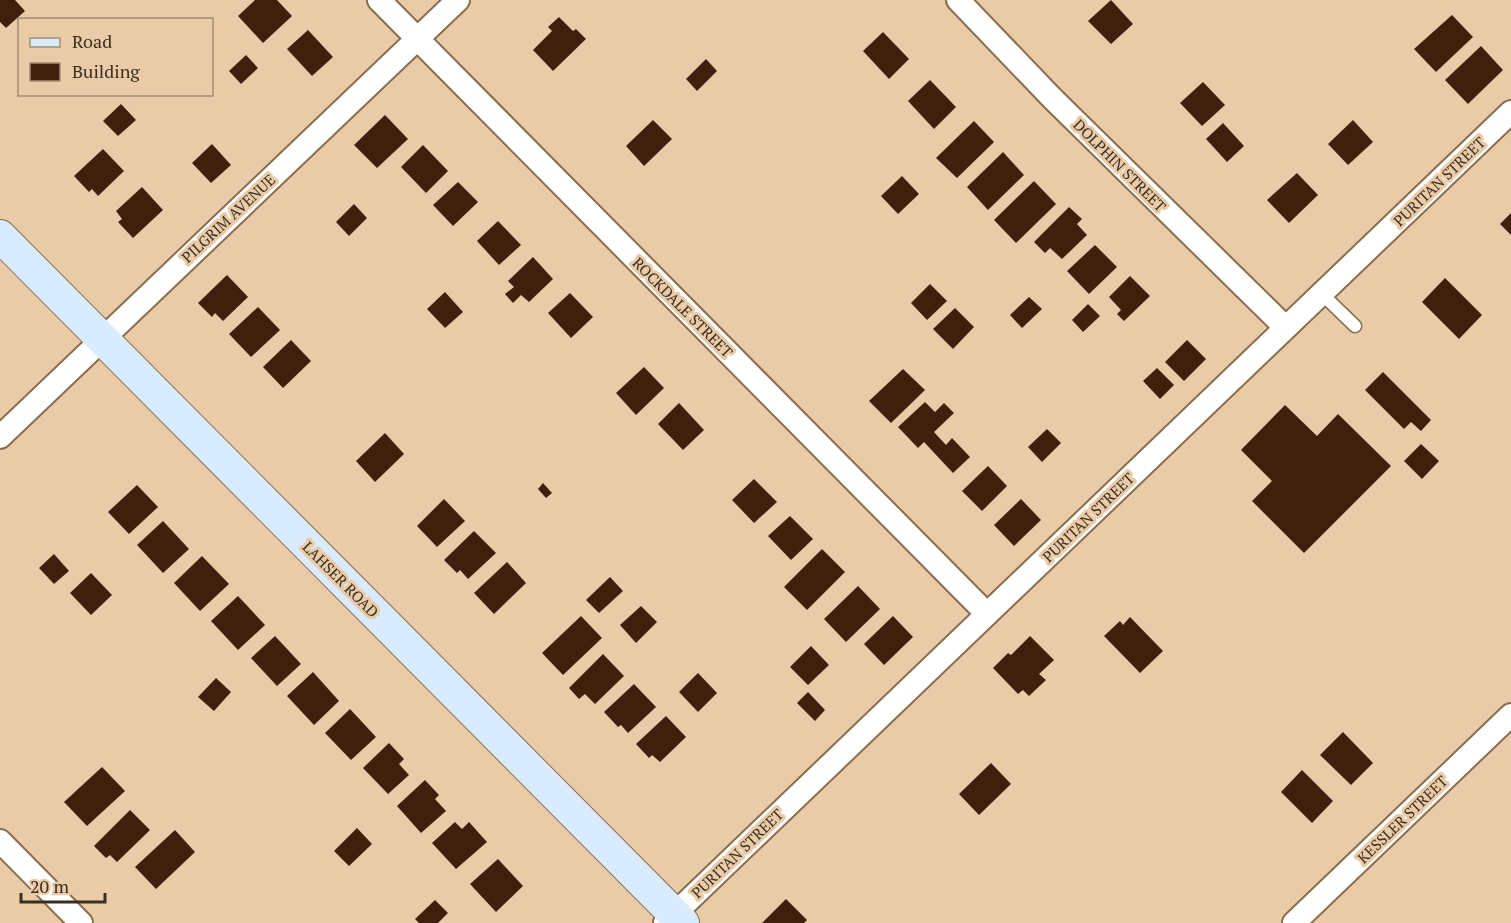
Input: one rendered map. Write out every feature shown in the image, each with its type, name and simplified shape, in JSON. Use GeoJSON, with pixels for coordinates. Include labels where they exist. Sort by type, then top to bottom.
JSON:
{"type":"FeatureCollection","features":[{"type":"Feature","properties":{"kind":"main road","name":"LAHSER ROAD"},"geometry":{"type":"LineString","coordinates":[[0,236],[674,920]]}},
{"type":"Feature","properties":{"kind":"street","name":"ROCKDALE STREET"},"geometry":{"type":"LineString","coordinates":[[379,0],[987,614]]}},
{"type":"Feature","properties":{"kind":"street","name":"PILGRIM AVENUE"},"geometry":{"type":"LineString","coordinates":[[0,437],[458,0]]}},
{"type":"Feature","properties":{"kind":"street","name":"DOLPHIN STREET"},"geometry":{"type":"LineString","coordinates":[[958,0],[1052,98],[1284,327]]}},
{"type":"Feature","properties":{"kind":"street","name":"PURITAN STREET"},"geometry":{"type":"LineString","coordinates":[[674,920],[1284,327],[1511,112]]}},
{"type":"Feature","properties":{"kind":"street","name":"KESSLER STREET"},"geometry":{"type":"LineString","coordinates":[[1294,923],[1511,715]]}},
{"type":"Feature","properties":{"kind":"street"},"geometry":{"type":"LineString","coordinates":[[0,841],[81,923]]}},
{"type":"Feature","properties":{"kind":"lane"},"geometry":{"type":"LineString","coordinates":[[1321,293],[1354,326]]}},
{"type":"Feature","properties":{"kind":"building"},"geometry":{"type":"Polygon","coordinates":[[[0,0],[15,0],[25,11],[6,28],[0,22],[0,0]]]}},
{"type":"Feature","properties":{"kind":"building"},"geometry":{"type":"Polygon","coordinates":[[[255,0],[277,0],[292,16],[263,43],[238,16],[255,0]]]}},
{"type":"Feature","properties":{"kind":"building"},"geometry":{"type":"Polygon","coordinates":[[[1111,0],[1133,24],[1111,44],[1088,21],[1111,0]]]}},
{"type":"Feature","properties":{"kind":"building"},"geometry":{"type":"Polygon","coordinates":[[[1452,15],[1473,37],[1436,72],[1414,49],[1452,15]]]}},
{"type":"Feature","properties":{"kind":"building"},"geometry":{"type":"Polygon","coordinates":[[[559,17],[573,31],[576,29],[586,39],[553,71],[533,50],[552,31],[548,27],[559,17]]]}},
{"type":"Feature","properties":{"kind":"building"},"geometry":{"type":"Polygon","coordinates":[[[308,30],[333,57],[312,76],[287,49],[308,30]]]}},
{"type":"Feature","properties":{"kind":"building"},"geometry":{"type":"Polygon","coordinates":[[[883,32],[909,59],[889,79],[863,51],[883,32]]]}},
{"type":"Feature","properties":{"kind":"building"},"geometry":{"type":"Polygon","coordinates":[[[1481,46],[1503,70],[1468,104],[1445,80],[1481,46]]]}},
{"type":"Feature","properties":{"kind":"building"},"geometry":{"type":"Polygon","coordinates":[[[246,55],[258,68],[241,84],[229,71],[246,55]]]}},
{"type":"Feature","properties":{"kind":"building"},"geometry":{"type":"Polygon","coordinates":[[[706,59],[717,71],[697,91],[686,79],[706,59]]]}},
{"type":"Feature","properties":{"kind":"building"},"geometry":{"type":"Polygon","coordinates":[[[930,80],[956,107],[934,129],[908,101],[930,80]]]}},
{"type":"Feature","properties":{"kind":"building"},"geometry":{"type":"Polygon","coordinates":[[[1203,82],[1225,105],[1202,126],[1180,103],[1203,82]]]}},
{"type":"Feature","properties":{"kind":"building"},"geometry":{"type":"Polygon","coordinates":[[[121,104],[136,120],[118,136],[103,121],[121,104]]]}},
{"type":"Feature","properties":{"kind":"building"},"geometry":{"type":"Polygon","coordinates":[[[385,115],[408,139],[377,168],[354,145],[385,115]]]}},
{"type":"Feature","properties":{"kind":"building"},"geometry":{"type":"Polygon","coordinates":[[[653,120],[672,139],[644,166],[626,146],[653,120]]]}},
{"type":"Feature","properties":{"kind":"building"},"geometry":{"type":"Polygon","coordinates":[[[1353,120],[1373,142],[1348,165],[1328,144],[1353,120]]]}},
{"type":"Feature","properties":{"kind":"building"},"geometry":{"type":"Polygon","coordinates":[[[974,121],[994,142],[957,178],[936,158],[974,121]]]}},
{"type":"Feature","properties":{"kind":"building"},"geometry":{"type":"Polygon","coordinates":[[[1223,123],[1244,146],[1227,162],[1206,139],[1223,123]]]}},
{"type":"Feature","properties":{"kind":"building"},"geometry":{"type":"Polygon","coordinates":[[[212,144],[231,165],[211,183],[192,163],[212,144]]]}},
{"type":"Feature","properties":{"kind":"building"},"geometry":{"type":"Polygon","coordinates":[[[423,145],[448,171],[426,193],[401,167],[423,145]]]}},
{"type":"Feature","properties":{"kind":"building"},"geometry":{"type":"Polygon","coordinates":[[[103,149],[124,171],[98,196],[92,189],[89,192],[74,176],[103,149]]]}},
{"type":"Feature","properties":{"kind":"building"},"geometry":{"type":"Polygon","coordinates":[[[1003,152],[1024,175],[988,210],[967,187],[1003,152]]]}},
{"type":"Feature","properties":{"kind":"building"},"geometry":{"type":"Polygon","coordinates":[[[1297,173],[1318,195],[1289,223],[1267,200],[1297,173]]]}},
{"type":"Feature","properties":{"kind":"building"},"geometry":{"type":"Polygon","coordinates":[[[902,176],[919,194],[898,214],[881,196],[902,176]]]}},
{"type":"Feature","properties":{"kind":"building"},"geometry":{"type":"Polygon","coordinates":[[[1034,181],[1056,204],[1016,243],[994,220],[1034,181]]]}},
{"type":"Feature","properties":{"kind":"building"},"geometry":{"type":"Polygon","coordinates":[[[458,182],[478,202],[453,226],[433,205],[458,182]]]}},
{"type":"Feature","properties":{"kind":"building"},"geometry":{"type":"Polygon","coordinates":[[[142,187],[163,210],[133,238],[118,222],[122,219],[116,211],[142,187]]]}},
{"type":"Feature","properties":{"kind":"building"},"geometry":{"type":"Polygon","coordinates":[[[354,204],[367,218],[349,236],[336,222],[354,204]]]}},
{"type":"Feature","properties":{"kind":"building"},"geometry":{"type":"Polygon","coordinates":[[[1069,207],[1082,219],[1077,224],[1087,235],[1062,259],[1050,248],[1045,253],[1034,242],[1069,207]]]}},
{"type":"Feature","properties":{"kind":"building"},"geometry":{"type":"Polygon","coordinates":[[[1511,213],[1511,235],[1500,224],[1511,213]]]}},
{"type":"Feature","properties":{"kind":"building"},"geometry":{"type":"Polygon","coordinates":[[[498,221],[521,245],[499,265],[477,241],[498,221]]]}},
{"type":"Feature","properties":{"kind":"building"},"geometry":{"type":"Polygon","coordinates":[[[1095,245],[1117,267],[1089,294],[1067,271],[1095,245]]]}},
{"type":"Feature","properties":{"kind":"building"},"geometry":{"type":"Polygon","coordinates":[[[533,257],[553,279],[529,302],[521,295],[513,303],[505,294],[514,287],[508,281],[533,257]]]}},
{"type":"Feature","properties":{"kind":"building"},"geometry":{"type":"Polygon","coordinates":[[[227,275],[248,297],[223,321],[215,313],[212,317],[198,303],[227,275]]]}},
{"type":"Feature","properties":{"kind":"building"},"geometry":{"type":"Polygon","coordinates":[[[1130,276],[1150,296],[1124,321],[1117,314],[1121,310],[1109,297],[1130,276]]]}},
{"type":"Feature","properties":{"kind":"building"},"geometry":{"type":"Polygon","coordinates":[[[1445,278],[1482,315],[1459,339],[1422,302],[1445,278]]]}},
{"type":"Feature","properties":{"kind":"building"},"geometry":{"type":"Polygon","coordinates":[[[930,284],[947,301],[927,320],[911,303],[930,284]]]}},
{"type":"Feature","properties":{"kind":"building"},"geometry":{"type":"Polygon","coordinates":[[[445,292],[463,312],[445,328],[427,309],[445,292]]]}},
{"type":"Feature","properties":{"kind":"building"},"geometry":{"type":"Polygon","coordinates":[[[570,293],[593,317],[571,338],[548,313],[570,293]]]}},
{"type":"Feature","properties":{"kind":"building"},"geometry":{"type":"Polygon","coordinates":[[[1029,297],[1042,309],[1022,328],[1010,315],[1029,297]]]}},
{"type":"Feature","properties":{"kind":"building"},"geometry":{"type":"Polygon","coordinates":[[[1088,304],[1100,316],[1083,332],[1072,320],[1088,304]]]}},
{"type":"Feature","properties":{"kind":"building"},"geometry":{"type":"Polygon","coordinates":[[[258,307],[280,330],[251,357],[229,334],[258,307]]]}},
{"type":"Feature","properties":{"kind":"building"},"geometry":{"type":"Polygon","coordinates":[[[955,308],[974,327],[953,349],[933,329],[955,308]]]}},
{"type":"Feature","properties":{"kind":"building"},"geometry":{"type":"Polygon","coordinates":[[[291,340],[311,361],[283,388],[263,367],[291,340]]]}},
{"type":"Feature","properties":{"kind":"building"},"geometry":{"type":"Polygon","coordinates":[[[1187,340],[1206,359],[1184,381],[1165,362],[1187,340]]]}},
{"type":"Feature","properties":{"kind":"building"},"geometry":{"type":"Polygon","coordinates":[[[644,367],[664,388],[636,415],[616,393],[644,367]]]}},
{"type":"Feature","properties":{"kind":"building"},"geometry":{"type":"Polygon","coordinates":[[[1157,368],[1174,385],[1160,399],[1143,381],[1157,368]]]}},
{"type":"Feature","properties":{"kind":"building"},"geometry":{"type":"Polygon","coordinates":[[[903,369],[925,390],[891,423],[869,401],[903,369]]]}},
{"type":"Feature","properties":{"kind":"building"},"geometry":{"type":"Polygon","coordinates":[[[1383,372],[1431,420],[1421,431],[1411,422],[1404,429],[1365,390],[1383,372]]]}},
{"type":"Feature","properties":{"kind":"building"},"geometry":{"type":"Polygon","coordinates":[[[925,402],[935,412],[944,403],[954,413],[934,432],[946,445],[952,438],[970,457],[953,473],[924,442],[918,448],[898,427],[925,402]]]}},
{"type":"Feature","properties":{"kind":"building"},"geometry":{"type":"Polygon","coordinates":[[[679,403],[704,430],[683,450],[658,424],[679,403]]]}},
{"type":"Feature","properties":{"kind":"building"},"geometry":{"type":"Polygon","coordinates":[[[1285,405],[1317,436],[1338,414],[1391,466],[1304,553],[1252,501],[1272,481],[1241,450],[1285,405]]]}},
{"type":"Feature","properties":{"kind":"building"},"geometry":{"type":"Polygon","coordinates":[[[1047,429],[1061,443],[1042,462],[1028,447],[1047,429]]]}},
{"type":"Feature","properties":{"kind":"building"},"geometry":{"type":"Polygon","coordinates":[[[385,433],[404,454],[375,482],[356,461],[385,433]]]}},
{"type":"Feature","properties":{"kind":"building"},"geometry":{"type":"Polygon","coordinates":[[[1421,444],[1439,461],[1422,479],[1404,461],[1421,444]]]}},
{"type":"Feature","properties":{"kind":"building"},"geometry":{"type":"Polygon","coordinates":[[[988,466],[1007,486],[982,511],[962,491],[988,466]]]}},
{"type":"Feature","properties":{"kind":"building"},"geometry":{"type":"Polygon","coordinates":[[[754,479],[777,502],[754,523],[732,500],[754,479]]]}},
{"type":"Feature","properties":{"kind":"building"},"geometry":{"type":"Polygon","coordinates":[[[543,483],[552,493],[546,498],[538,489],[543,483]]]}},
{"type":"Feature","properties":{"kind":"building"},"geometry":{"type":"Polygon","coordinates":[[[137,485],[158,507],[129,534],[108,512],[137,485]]]}},
{"type":"Feature","properties":{"kind":"building"},"geometry":{"type":"Polygon","coordinates":[[[444,499],[465,521],[437,547],[417,526],[444,499]]]}},
{"type":"Feature","properties":{"kind":"building"},"geometry":{"type":"Polygon","coordinates":[[[1021,499],[1041,520],[1014,546],[994,525],[1021,499]]]}},
{"type":"Feature","properties":{"kind":"building"},"geometry":{"type":"Polygon","coordinates":[[[790,516],[813,539],[791,560],[768,536],[790,516]]]}},
{"type":"Feature","properties":{"kind":"building"},"geometry":{"type":"Polygon","coordinates":[[[163,521],[189,549],[163,573],[137,545],[163,521]]]}},
{"type":"Feature","properties":{"kind":"building"},"geometry":{"type":"Polygon","coordinates":[[[474,531],[496,553],[468,579],[460,570],[457,573],[444,560],[474,531]]]}},
{"type":"Feature","properties":{"kind":"building"},"geometry":{"type":"Polygon","coordinates":[[[822,549],[845,572],[807,610],[784,587],[822,549]]]}},
{"type":"Feature","properties":{"kind":"building"},"geometry":{"type":"Polygon","coordinates":[[[54,554],[69,571],[54,584],[39,568],[54,554]]]}},
{"type":"Feature","properties":{"kind":"building"},"geometry":{"type":"Polygon","coordinates":[[[202,556],[229,584],[200,611],[174,583],[202,556]]]}},
{"type":"Feature","properties":{"kind":"building"},"geometry":{"type":"Polygon","coordinates":[[[507,562],[526,583],[494,614],[474,593],[507,562]]]}},
{"type":"Feature","properties":{"kind":"building"},"geometry":{"type":"Polygon","coordinates":[[[91,573],[112,595],[91,615],[70,593],[91,573]]]}},
{"type":"Feature","properties":{"kind":"building"},"geometry":{"type":"Polygon","coordinates":[[[610,577],[623,591],[599,613],[586,600],[610,577]]]}},
{"type":"Feature","properties":{"kind":"building"},"geometry":{"type":"Polygon","coordinates":[[[858,586],[880,609],[846,642],[824,619],[858,586]]]}},
{"type":"Feature","properties":{"kind":"building"},"geometry":{"type":"Polygon","coordinates":[[[238,596],[265,625],[238,650],[211,621],[238,596]]]}},
{"type":"Feature","properties":{"kind":"building"},"geometry":{"type":"Polygon","coordinates":[[[641,606],[657,622],[636,643],[620,625],[641,606]]]}},
{"type":"Feature","properties":{"kind":"building"},"geometry":{"type":"Polygon","coordinates":[[[581,616],[602,638],[563,675],[542,653],[581,616]]]}},
{"type":"Feature","properties":{"kind":"building"},"geometry":{"type":"Polygon","coordinates":[[[893,616],[913,637],[884,665],[864,644],[893,616]]]}},
{"type":"Feature","properties":{"kind":"building"},"geometry":{"type":"Polygon","coordinates":[[[1130,617],[1163,651],[1140,673],[1104,636],[1120,621],[1123,625],[1130,617]]]}},
{"type":"Feature","properties":{"kind":"building"},"geometry":{"type":"Polygon","coordinates":[[[275,636],[301,664],[277,686],[251,658],[275,636]]]}},
{"type":"Feature","properties":{"kind":"building"},"geometry":{"type":"Polygon","coordinates":[[[1030,636],[1054,660],[1039,674],[1046,680],[1029,696],[1023,690],[1018,694],[993,668],[1008,653],[1011,655],[1030,636]]]}},
{"type":"Feature","properties":{"kind":"building"},"geometry":{"type":"Polygon","coordinates":[[[811,646],[829,665],[808,685],[790,667],[811,646]]]}},
{"type":"Feature","properties":{"kind":"building"},"geometry":{"type":"Polygon","coordinates":[[[603,654],[624,676],[595,704],[585,694],[579,699],[569,688],[603,654]]]}},
{"type":"Feature","properties":{"kind":"building"},"geometry":{"type":"Polygon","coordinates":[[[313,672],[339,701],[314,725],[287,696],[313,672]]]}},
{"type":"Feature","properties":{"kind":"building"},"geometry":{"type":"Polygon","coordinates":[[[698,673],[717,693],[698,712],[679,692],[698,673]]]}},
{"type":"Feature","properties":{"kind":"building"},"geometry":{"type":"Polygon","coordinates":[[[216,678],[231,692],[214,711],[198,697],[216,678]]]}},
{"type":"Feature","properties":{"kind":"building"},"geometry":{"type":"Polygon","coordinates":[[[634,684],[656,707],[628,733],[621,725],[618,727],[604,712],[634,684]]]}},
{"type":"Feature","properties":{"kind":"building"},"geometry":{"type":"Polygon","coordinates":[[[808,692],[825,710],[815,721],[797,703],[808,692]]]}},
{"type":"Feature","properties":{"kind":"building"},"geometry":{"type":"Polygon","coordinates":[[[350,709],[376,737],[351,760],[325,733],[350,709]]]}},
{"type":"Feature","properties":{"kind":"building"},"geometry":{"type":"Polygon","coordinates":[[[666,716],[686,737],[660,762],[652,755],[649,758],[636,744],[666,716]]]}},
{"type":"Feature","properties":{"kind":"building"},"geometry":{"type":"Polygon","coordinates":[[[1343,732],[1373,763],[1351,785],[1320,755],[1343,732]]]}},
{"type":"Feature","properties":{"kind":"building"},"geometry":{"type":"Polygon","coordinates":[[[389,743],[404,759],[399,764],[409,775],[388,794],[363,768],[389,743]]]}},
{"type":"Feature","properties":{"kind":"building"},"geometry":{"type":"Polygon","coordinates":[[[991,763],[1011,784],[979,815],[959,794],[991,763]]]}},
{"type":"Feature","properties":{"kind":"building"},"geometry":{"type":"Polygon","coordinates":[[[102,767],[125,791],[87,826],[64,802],[102,767]]]}},
{"type":"Feature","properties":{"kind":"building"},"geometry":{"type":"Polygon","coordinates":[[[1302,770],[1333,801],[1312,823],[1281,792],[1302,770]]]}},
{"type":"Feature","properties":{"kind":"building"},"geometry":{"type":"Polygon","coordinates":[[[425,780],[439,795],[435,799],[446,811],[421,833],[397,806],[425,780]]]}},
{"type":"Feature","properties":{"kind":"building"},"geometry":{"type":"Polygon","coordinates":[[[130,810],[150,830],[117,862],[110,855],[106,858],[94,846],[130,810]]]}},
{"type":"Feature","properties":{"kind":"building"},"geometry":{"type":"Polygon","coordinates":[[[455,822],[462,829],[469,822],[487,842],[456,869],[432,843],[455,822]]]}},
{"type":"Feature","properties":{"kind":"building"},"geometry":{"type":"Polygon","coordinates":[[[357,828],[372,844],[349,866],[334,851],[357,828]]]}},
{"type":"Feature","properties":{"kind":"building"},"geometry":{"type":"Polygon","coordinates":[[[175,830],[195,852],[156,889],[135,867],[175,830]]]}},
{"type":"Feature","properties":{"kind":"building"},"geometry":{"type":"Polygon","coordinates":[[[498,859],[523,886],[496,912],[470,884],[498,859]]]}},
{"type":"Feature","properties":{"kind":"building"},"geometry":{"type":"Polygon","coordinates":[[[786,899],[807,920],[804,923],[762,923],[786,899]]]}},
{"type":"Feature","properties":{"kind":"building"},"geometry":{"type":"Polygon","coordinates":[[[435,900],[448,913],[438,923],[419,923],[415,919],[435,900]]]}}]}
